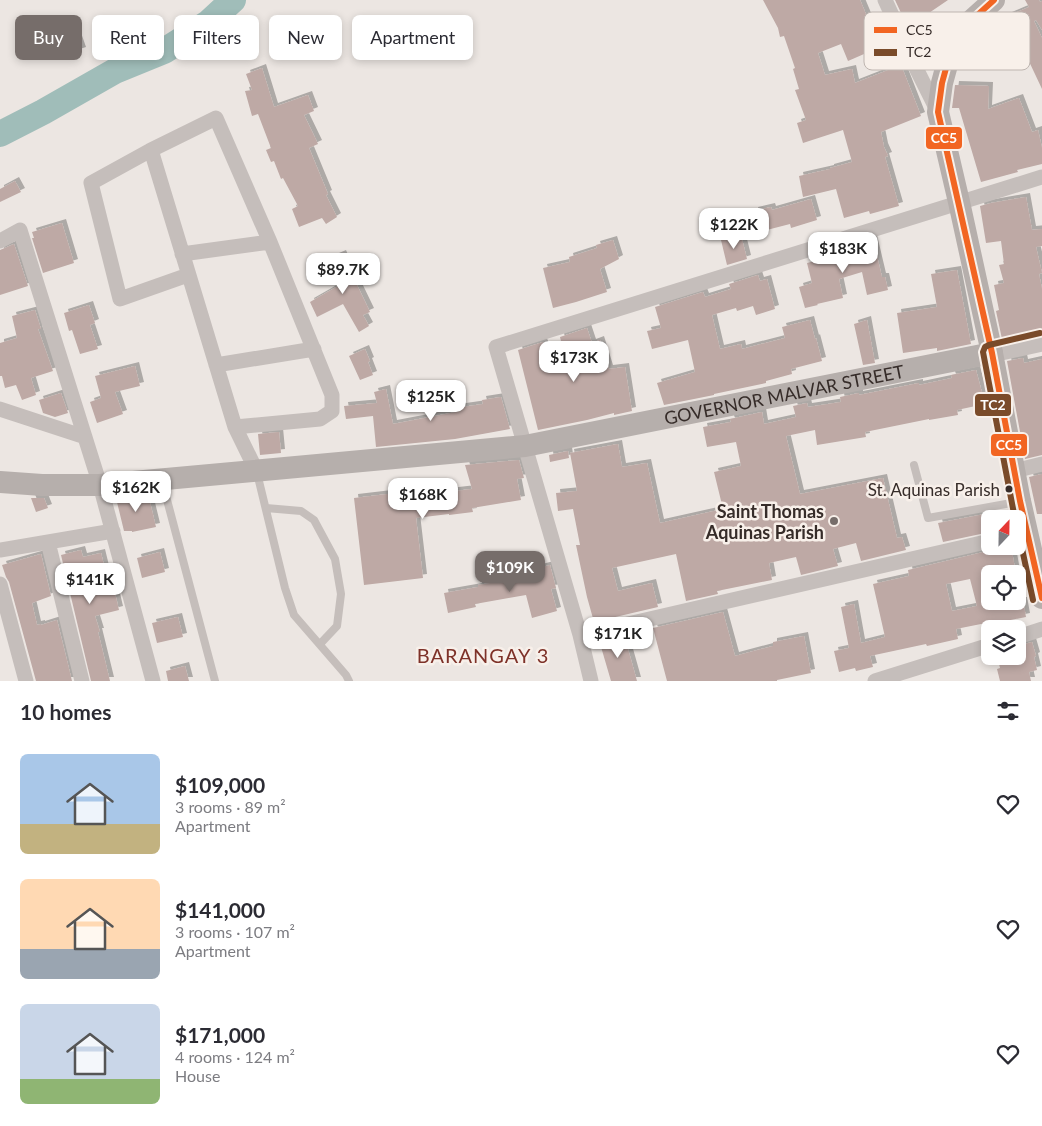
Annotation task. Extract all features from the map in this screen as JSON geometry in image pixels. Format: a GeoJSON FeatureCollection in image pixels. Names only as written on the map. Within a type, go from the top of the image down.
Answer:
{"type":"FeatureCollection","features":[{"type":"Feature","properties":{"kind":"main road"},"geometry":{"type":"LineString","coordinates":[[981,12],[994,0]]}},
{"type":"Feature","properties":{"kind":"main road"},"geometry":{"type":"LineString","coordinates":[[945,70],[938,112],[992,353],[1021,510]]}},
{"type":"Feature","properties":{"kind":"main road","name":"GOVERNOR MALVAR STREET"},"geometry":{"type":"LineString","coordinates":[[0,482],[42,485],[100,485],[525,446],[992,353]]}},
{"type":"Feature","properties":{"kind":"main road"},"geometry":{"type":"LineString","coordinates":[[1026,546],[1042,598]]}},
{"type":"Feature","properties":{"kind":"street"},"geometry":{"type":"LineString","coordinates":[[885,0],[890,12]]}},
{"type":"Feature","properties":{"kind":"street"},"geometry":{"type":"LineString","coordinates":[[917,70],[938,112]]}},
{"type":"Feature","properties":{"kind":"street"},"geometry":{"type":"LineString","coordinates":[[188,275],[120,299],[91,183],[151,150],[216,118],[270,242],[332,395],[332,411],[320,419],[235,427]]}},
{"type":"Feature","properties":{"kind":"street"},"geometry":{"type":"LineString","coordinates":[[151,150],[235,427],[256,470]]}},
{"type":"Feature","properties":{"kind":"street"},"geometry":{"type":"LineString","coordinates":[[591,681],[580,635],[496,347],[1042,176]]}},
{"type":"Feature","properties":{"kind":"street"},"geometry":{"type":"LineString","coordinates":[[0,242],[20,230],[100,485],[153,681]]}},
{"type":"Feature","properties":{"kind":"street"},"geometry":{"type":"LineString","coordinates":[[182,254],[270,242]]}},
{"type":"Feature","properties":{"kind":"street","name":"GOVERNOR MALVAR STREET"},"geometry":{"type":"LineString","coordinates":[[992,353],[1042,342]]}},
{"type":"Feature","properties":{"kind":"street"},"geometry":{"type":"LineString","coordinates":[[216,365],[314,349]]}},
{"type":"Feature","properties":{"kind":"street"},"geometry":{"type":"LineString","coordinates":[[0,408],[85,437]]}},
{"type":"Feature","properties":{"kind":"street"},"geometry":{"type":"LineString","coordinates":[[1014,471],[1042,464]]}},
{"type":"Feature","properties":{"kind":"street"},"geometry":{"type":"LineString","coordinates":[[0,550],[113,531]]}},
{"type":"Feature","properties":{"kind":"street"},"geometry":{"type":"LineString","coordinates":[[48,542],[82,681]]}},
{"type":"Feature","properties":{"kind":"street"},"geometry":{"type":"LineString","coordinates":[[580,635],[981,543]]}},
{"type":"Feature","properties":{"kind":"street"},"geometry":{"type":"LineString","coordinates":[[0,584],[26,681]]}},
{"type":"Feature","properties":{"kind":"street"},"geometry":{"type":"LineString","coordinates":[[1026,634],[1042,629]]}},
{"type":"Feature","properties":{"kind":"street"},"geometry":{"type":"LineString","coordinates":[[876,681],[981,648]]}},
{"type":"Feature","properties":{"kind":"lane"},"geometry":{"type":"LineString","coordinates":[[914,466],[928,518],[1020,501]]}},
{"type":"Feature","properties":{"kind":"lane"},"geometry":{"type":"LineString","coordinates":[[256,470],[285,588],[294,615],[346,675],[349,681]]}},
{"type":"Feature","properties":{"kind":"lane"},"geometry":{"type":"LineString","coordinates":[[161,479],[216,681]]}},
{"type":"Feature","properties":{"kind":"lane"},"geometry":{"type":"LineString","coordinates":[[266,508],[301,511],[314,520],[336,559],[341,594],[337,626],[320,644]]}},
{"type":"Feature","properties":{"kind":"building"},"geometry":{"type":"Polygon","coordinates":[[[763,0],[860,0],[865,12],[864,54],[848,61],[841,44],[818,53],[825,75],[852,69],[855,83],[888,70],[903,70],[921,116],[881,132],[888,156],[885,157],[899,206],[870,214],[869,211],[844,218],[836,189],[803,197],[799,176],[852,162],[843,130],[803,143],[797,123],[806,120],[795,90],[799,89],[793,69],[795,68],[784,36],[780,37],[778,28],[763,0]]]}},
{"type":"Feature","properties":{"kind":"building"},"geometry":{"type":"Polygon","coordinates":[[[895,0],[948,0],[930,12],[901,12],[895,0]]]}},
{"type":"Feature","properties":{"kind":"building"},"geometry":{"type":"Polygon","coordinates":[[[1025,0],[1042,1],[1042,30],[1036,20],[1034,21],[1042,38],[1042,89],[1030,64],[1030,12],[1017,12],[1029,7],[1025,0]]]}},
{"type":"Feature","properties":{"kind":"building"},"geometry":{"type":"Polygon","coordinates":[[[262,68],[274,107],[308,95],[314,111],[304,115],[318,144],[309,148],[328,194],[326,195],[337,217],[326,224],[322,218],[299,227],[292,209],[298,206],[283,178],[281,179],[274,161],[271,162],[266,150],[271,148],[258,114],[252,116],[245,91],[252,90],[246,74],[262,68]]]}},
{"type":"Feature","properties":{"kind":"building"},"geometry":{"type":"Polygon","coordinates":[[[955,85],[989,86],[988,109],[1019,98],[1032,132],[1038,130],[1042,148],[1042,164],[981,182],[959,108],[952,108],[955,85]]]}},
{"type":"Feature","properties":{"kind":"building"},"geometry":{"type":"Polygon","coordinates":[[[15,181],[21,192],[0,202],[0,189],[15,181]]]}},
{"type":"Feature","properties":{"kind":"building"},"geometry":{"type":"Polygon","coordinates":[[[1026,197],[1032,230],[1042,229],[1042,246],[1036,247],[1042,273],[1039,274],[1042,289],[1042,331],[1002,339],[996,311],[999,310],[994,285],[1004,283],[999,265],[1004,264],[1001,241],[986,243],[980,206],[1026,197]]]}},
{"type":"Feature","properties":{"kind":"building"},"geometry":{"type":"Polygon","coordinates":[[[811,199],[817,220],[791,228],[790,224],[759,232],[754,211],[771,207],[772,210],[811,199]]]}},
{"type":"Feature","properties":{"kind":"building"},"geometry":{"type":"Polygon","coordinates":[[[62,223],[74,263],[43,273],[32,238],[34,238],[32,232],[62,223]]]}},
{"type":"Feature","properties":{"kind":"building"},"geometry":{"type":"Polygon","coordinates":[[[741,235],[747,259],[727,265],[721,240],[741,235]]]}},
{"type":"Feature","properties":{"kind":"building"},"geometry":{"type":"Polygon","coordinates":[[[873,239],[882,277],[885,277],[888,290],[867,295],[862,272],[839,279],[843,298],[805,308],[799,287],[812,283],[807,263],[835,256],[834,253],[873,239]]]}},
{"type":"Feature","properties":{"kind":"building"},"geometry":{"type":"Polygon","coordinates":[[[613,240],[619,259],[600,269],[607,292],[553,308],[543,268],[570,262],[569,257],[597,248],[596,245],[613,240]]]}},
{"type":"Feature","properties":{"kind":"building"},"geometry":{"type":"Polygon","coordinates":[[[14,244],[28,286],[0,295],[0,250],[14,244]]]}},
{"type":"Feature","properties":{"kind":"building"},"geometry":{"type":"Polygon","coordinates":[[[342,254],[370,312],[363,315],[369,326],[359,332],[343,304],[317,317],[310,302],[338,286],[328,260],[342,254]]]}},
{"type":"Feature","properties":{"kind":"building"},"geometry":{"type":"Polygon","coordinates":[[[957,270],[971,344],[937,351],[937,348],[903,353],[897,313],[937,307],[931,274],[957,270]]]}},
{"type":"Feature","properties":{"kind":"building"},"geometry":{"type":"Polygon","coordinates":[[[758,275],[760,281],[767,279],[775,309],[756,315],[753,306],[737,311],[736,308],[712,315],[720,349],[741,344],[742,349],[785,338],[782,327],[810,320],[822,361],[791,369],[792,374],[766,381],[766,383],[664,405],[657,383],[695,372],[688,340],[652,349],[647,331],[661,328],[655,307],[703,292],[705,297],[731,289],[729,284],[758,275]]]}},
{"type":"Feature","properties":{"kind":"building"},"geometry":{"type":"Polygon","coordinates":[[[89,305],[95,323],[90,325],[98,349],[80,354],[72,330],[69,331],[64,313],[89,305]]]}},
{"type":"Feature","properties":{"kind":"building"},"geometry":{"type":"Polygon","coordinates":[[[35,310],[41,329],[38,329],[53,371],[31,378],[36,395],[22,400],[16,385],[5,388],[2,376],[0,376],[0,343],[17,338],[12,316],[35,310]]]}},
{"type":"Feature","properties":{"kind":"building"},"geometry":{"type":"Polygon","coordinates":[[[867,320],[875,363],[863,365],[854,324],[867,320]]]}},
{"type":"Feature","properties":{"kind":"building"},"geometry":{"type":"Polygon","coordinates":[[[587,328],[592,343],[600,340],[609,369],[625,367],[632,411],[614,415],[614,413],[538,430],[518,350],[543,342],[550,362],[565,358],[560,337],[587,328]]]}},
{"type":"Feature","properties":{"kind":"building"},"geometry":{"type":"Polygon","coordinates":[[[365,349],[373,375],[360,380],[349,356],[365,349]]]}},
{"type":"Feature","properties":{"kind":"building"},"geometry":{"type":"Polygon","coordinates":[[[1023,358],[1024,363],[1042,359],[1042,455],[1025,459],[1007,361],[1023,358]]]}},
{"type":"Feature","properties":{"kind":"building"},"geometry":{"type":"Polygon","coordinates":[[[135,366],[140,386],[115,392],[123,414],[97,423],[90,402],[101,398],[95,376],[135,366]]]}},
{"type":"Feature","properties":{"kind":"building"},"geometry":{"type":"Polygon","coordinates":[[[976,370],[985,404],[957,410],[958,415],[865,432],[866,437],[817,445],[815,430],[786,436],[800,494],[883,478],[897,538],[902,537],[906,550],[861,561],[856,543],[833,549],[838,566],[801,575],[796,557],[769,563],[772,580],[717,591],[718,594],[686,601],[676,554],[612,568],[618,591],[652,583],[658,607],[594,622],[576,545],[580,545],[573,509],[558,511],[556,493],[577,491],[570,453],[618,444],[622,467],[647,463],[660,523],[723,509],[714,472],[741,466],[736,442],[707,447],[703,427],[731,422],[730,419],[762,412],[764,424],[796,417],[793,406],[807,403],[808,407],[841,402],[840,397],[919,383],[919,385],[952,378],[951,375],[976,370]]]}},
{"type":"Feature","properties":{"kind":"building"},"geometry":{"type":"Polygon","coordinates":[[[386,389],[393,424],[456,412],[455,408],[483,404],[482,400],[501,397],[510,429],[455,439],[376,447],[373,416],[346,419],[344,406],[377,403],[374,392],[386,389]]]}},
{"type":"Feature","properties":{"kind":"building"},"geometry":{"type":"Polygon","coordinates":[[[61,393],[68,413],[55,417],[43,413],[39,400],[61,393]]]}},
{"type":"Feature","properties":{"kind":"building"},"geometry":{"type":"Polygon","coordinates":[[[279,432],[281,453],[260,455],[258,434],[279,432]]]}},
{"type":"Feature","properties":{"kind":"building"},"geometry":{"type":"Polygon","coordinates":[[[568,451],[569,458],[550,462],[549,455],[568,451]]]}},
{"type":"Feature","properties":{"kind":"building"},"geometry":{"type":"Polygon","coordinates":[[[519,460],[524,478],[517,479],[521,500],[472,508],[473,512],[416,518],[423,578],[364,585],[354,498],[413,491],[413,499],[446,495],[446,492],[472,489],[465,465],[519,460]]]}},
{"type":"Feature","properties":{"kind":"building"},"geometry":{"type":"Polygon","coordinates":[[[1042,474],[1042,514],[1037,514],[1029,477],[1042,474]]]}},
{"type":"Feature","properties":{"kind":"building"},"geometry":{"type":"Polygon","coordinates":[[[148,494],[156,527],[132,532],[124,531],[116,498],[148,494]]]}},
{"type":"Feature","properties":{"kind":"building"},"geometry":{"type":"Polygon","coordinates":[[[31,498],[44,498],[48,508],[36,512],[31,498]]]}},
{"type":"Feature","properties":{"kind":"building"},"geometry":{"type":"Polygon","coordinates":[[[981,515],[981,534],[943,542],[938,523],[981,515]]]}},
{"type":"Feature","properties":{"kind":"building"},"geometry":{"type":"Polygon","coordinates":[[[81,550],[83,557],[101,553],[110,590],[114,589],[119,610],[95,616],[110,681],[91,681],[61,555],[81,550]]]}},
{"type":"Feature","properties":{"kind":"building"},"geometry":{"type":"Polygon","coordinates":[[[160,552],[165,572],[142,578],[137,558],[160,552]]]}},
{"type":"Feature","properties":{"kind":"building"},"geometry":{"type":"Polygon","coordinates":[[[981,553],[981,555],[1013,555],[1014,565],[981,565],[981,610],[1025,610],[1026,617],[1011,620],[981,620],[981,624],[956,629],[958,639],[870,656],[873,667],[856,671],[855,668],[839,672],[834,651],[849,648],[841,607],[854,604],[861,643],[885,637],[873,584],[909,576],[908,570],[981,553]],[[970,579],[946,584],[952,611],[977,606],[970,579]]]}},
{"type":"Feature","properties":{"kind":"building"},"geometry":{"type":"Polygon","coordinates":[[[41,554],[51,596],[32,603],[37,625],[57,620],[72,681],[36,681],[9,582],[2,565],[41,554]]]}},
{"type":"Feature","properties":{"kind":"building"},"geometry":{"type":"Polygon","coordinates":[[[550,565],[556,588],[551,589],[557,611],[532,618],[526,595],[475,604],[476,607],[448,613],[444,593],[520,578],[518,573],[550,565]]]}},
{"type":"Feature","properties":{"kind":"building"},"geometry":{"type":"Polygon","coordinates":[[[723,612],[735,656],[773,646],[773,642],[804,636],[811,673],[777,681],[667,681],[653,628],[723,612]]]}},
{"type":"Feature","properties":{"kind":"building"},"geometry":{"type":"Polygon","coordinates":[[[178,617],[183,637],[157,643],[152,623],[178,617]]]}},
{"type":"Feature","properties":{"kind":"building"},"geometry":{"type":"Polygon","coordinates":[[[624,635],[637,681],[611,681],[599,640],[624,635]]]}},
{"type":"Feature","properties":{"kind":"building"},"geometry":{"type":"Polygon","coordinates":[[[1032,642],[1036,656],[1034,657],[1037,670],[1029,672],[1031,681],[1000,681],[997,669],[1000,668],[999,665],[1026,665],[1026,644],[1032,642]]]}},
{"type":"Feature","properties":{"kind":"building"},"geometry":{"type":"Polygon","coordinates":[[[185,666],[189,681],[168,681],[166,671],[185,666]]]}},
{"type":"Feature","properties":{"kind":"waterway"},"geometry":{"type":"LineString","coordinates":[[0,134],[115,71],[164,51],[208,23],[233,0]]}},
{"type":"Feature","properties":{"kind":"transit line","name":"CC5"},"geometry":{"type":"LineString","coordinates":[[981,12],[994,0]]}},
{"type":"Feature","properties":{"kind":"transit line","name":"CC5"},"geometry":{"type":"LineString","coordinates":[[946,70],[938,112],[992,353],[1020,501],[1042,598]]}},
{"type":"Feature","properties":{"kind":"transit line","name":"TC2"},"geometry":{"type":"LineString","coordinates":[[1013,510],[983,352],[985,347],[989,345],[1040,333]]}},
{"type":"Feature","properties":{"kind":"transit line","name":"TC2"},"geometry":{"type":"LineString","coordinates":[[1023,555],[1033,600]]}},
{"type":"Feature","properties":{"kind":"place","name":"St. Aquinas Parish"},"geometry":{"type":"Point","coordinates":[1009,489]}},
{"type":"Feature","properties":{"kind":"place","name":"Saint Thomas Aquinas Parish"},"geometry":{"type":"Point","coordinates":[834,521]}},
{"type":"Feature","properties":{"kind":"district","name":"BARANGAY 3"},"geometry":{"type":"Point","coordinates":[483,655]}}]}
